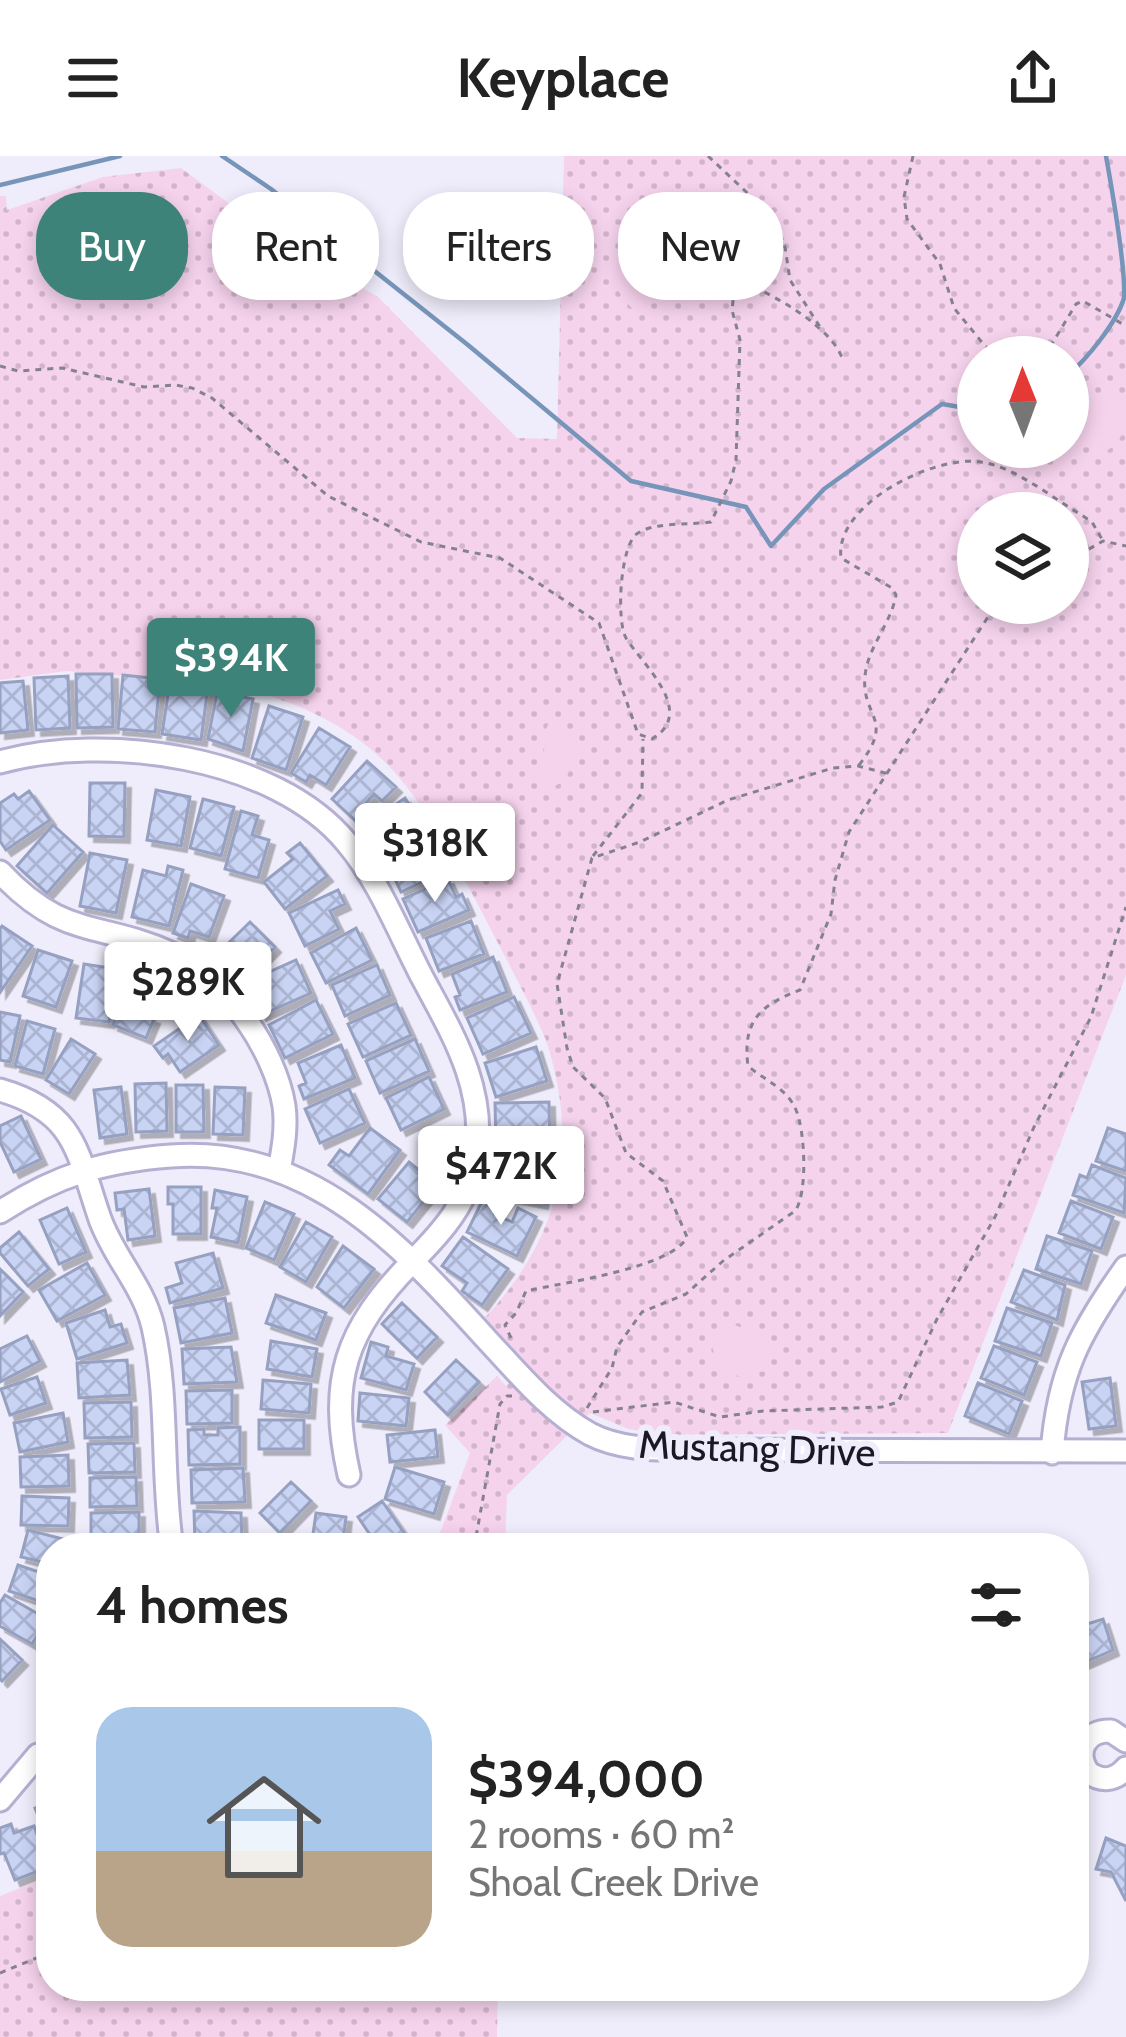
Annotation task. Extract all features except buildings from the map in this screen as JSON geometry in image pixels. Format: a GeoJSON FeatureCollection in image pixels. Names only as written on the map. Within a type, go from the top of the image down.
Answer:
{"type":"FeatureCollection","features":[{"type":"Feature","properties":{"kind":"street"},"geometry":{"type":"LineString","coordinates":[[0,762],[42,754],[110,752],[210,765],[269,783],[291,795],[348,843],[456,1040],[477,1104],[471,1179],[451,1220],[372,1305],[348,1354],[339,1414],[349,1475]]}},
{"type":"Feature","properties":{"kind":"street"},"geometry":{"type":"LineString","coordinates":[[0,872],[30,902],[64,922],[172,953],[222,989],[247,1023],[279,1087],[285,1121],[279,1171]]}},
{"type":"Feature","properties":{"kind":"street"},"geometry":{"type":"LineString","coordinates":[[0,1090],[39,1103],[76,1146],[107,1238],[153,1324],[171,1533]]}},
{"type":"Feature","properties":{"kind":"street","name":"Mustang Drive"},"geometry":{"type":"LineString","coordinates":[[0,1212],[107,1162],[184,1155],[251,1163],[279,1171],[364,1216],[415,1260],[546,1401],[589,1433],[627,1446],[1126,1451]]}},
{"type":"Feature","properties":{"kind":"street"},"geometry":{"type":"LineString","coordinates":[[1052,1453],[1056,1404],[1067,1366],[1090,1319],[1126,1267]]}},
{"type":"Feature","properties":{"kind":"street"},"geometry":{"type":"LineString","coordinates":[[1089,1738],[1095,1732],[1111,1731],[1126,1741]]}},
{"type":"Feature","properties":{"kind":"street"},"geometry":{"type":"LineString","coordinates":[[0,1800],[36,1757]]}},
{"type":"Feature","properties":{"kind":"street"},"geometry":{"type":"LineString","coordinates":[[1089,1773],[1101,1779],[1117,1776],[1126,1768]]}},
{"type":"Feature","properties":{"kind":"path"},"geometry":{"type":"LineString","coordinates":[[708,156],[774,218],[790,280],[821,329]]}},
{"type":"Feature","properties":{"kind":"path"},"geometry":{"type":"LineString","coordinates":[[913,156],[904,197],[908,220],[940,264],[954,308],[977,336]]}},
{"type":"Feature","properties":{"kind":"path"},"geometry":{"type":"LineString","coordinates":[[0,366],[18,371],[62,368],[144,387],[192,388],[212,398],[328,496],[421,542],[500,558],[599,622],[638,734],[652,739],[668,721],[667,704],[658,677],[624,636],[623,554],[632,535],[644,529],[711,522],[718,512],[736,460],[740,340],[732,310],[734,292],[748,285],[766,292],[821,329],[839,347],[843,361]]}},
{"type":"Feature","properties":{"kind":"path"},"geometry":{"type":"LineString","coordinates":[[1056,336],[1076,304],[1083,301],[1124,325]]}},
{"type":"Feature","properties":{"kind":"path"},"geometry":{"type":"LineString","coordinates":[[858,766],[875,744],[878,730],[865,684],[866,669],[896,595],[841,558],[845,530],[868,503],[940,464],[981,462],[1080,514],[1103,542]]}},
{"type":"Feature","properties":{"kind":"path"},"geometry":{"type":"LineString","coordinates":[[1089,550],[1103,542],[1126,546]]}},
{"type":"Feature","properties":{"kind":"path"},"geometry":{"type":"LineString","coordinates":[[985,624],[849,832],[831,914],[800,990],[765,1003],[756,1015],[746,1050],[748,1066],[781,1088],[797,1111],[803,1202],[686,1294],[642,1312],[616,1347],[612,1367],[584,1413],[674,1402],[720,1417],[898,1402],[937,1319],[995,1217],[1090,1016],[1126,907]]}},
{"type":"Feature","properties":{"kind":"path"},"geometry":{"type":"LineString","coordinates":[[513,1344],[505,1325],[526,1291],[666,1256],[682,1248],[686,1238],[663,1181],[626,1153],[605,1098],[573,1067],[557,984],[592,858],[642,793],[643,736]]}},
{"type":"Feature","properties":{"kind":"path"},"geometry":{"type":"LineString","coordinates":[[592,858],[640,842],[728,800],[832,768],[858,766],[889,774]]}},
{"type":"Feature","properties":{"kind":"path"},"geometry":{"type":"LineString","coordinates":[[477,1533],[505,1383],[517,1372]]}},
{"type":"Feature","properties":{"kind":"path"},"geometry":{"type":"LineString","coordinates":[[503,1399],[512,1395],[522,1400]]}},
{"type":"Feature","properties":{"kind":"path"},"geometry":{"type":"LineString","coordinates":[[0,1973],[36,1959]]}},
{"type":"Feature","properties":{"kind":"shaded area"},"geometry":{"type":"Polygon","coordinates":[[[564,156],[1126,156],[1126,975],[948,1433],[665,1435],[628,1429],[590,1413],[507,1495],[506,1533],[440,1533],[470,1453],[445,1425],[497,1376],[506,1386],[525,1367],[482,1321],[530,1257],[557,1190],[562,1119],[557,1080],[546,1040],[521,987],[426,814],[376,754],[347,732],[312,713],[218,680],[216,684],[66,671],[0,680],[0,196],[6,196],[7,210],[36,200],[36,300],[188,300],[188,192],[59,192],[103,177],[181,168],[213,192],[212,300],[379,298],[517,438],[557,439],[560,300],[594,300],[594,192],[563,192],[564,156]]]}},
{"type":"Feature","properties":{"kind":"shaded area"},"geometry":{"type":"Polygon","coordinates":[[[618,260],[618,289],[615,284],[611,272],[618,260]]]}},
{"type":"Feature","properties":{"kind":"shaded area"},"geometry":{"type":"Polygon","coordinates":[[[625,300],[654,300],[641,313],[625,300]]]}},
{"type":"Feature","properties":{"kind":"shaded area"},"geometry":{"type":"Polygon","coordinates":[[[1108,391],[1126,402],[1119,439],[1100,454],[1089,446],[1091,401],[1108,391]]]}},
{"type":"Feature","properties":{"kind":"shaded area"},"geometry":{"type":"Polygon","coordinates":[[[557,720],[572,734],[575,755],[565,781],[546,790],[541,784],[546,729],[550,721],[557,720]]]}},
{"type":"Feature","properties":{"kind":"shaded area"},"geometry":{"type":"Polygon","coordinates":[[[723,1323],[759,1339],[770,1361],[764,1371],[740,1377],[721,1369],[712,1338],[723,1323]]]}},
{"type":"Feature","properties":{"kind":"shaded area"},"geometry":{"type":"Polygon","coordinates":[[[36,1882],[36,2001],[498,2001],[497,2037],[0,2037],[0,1896],[36,1882]]]}},
{"type":"Feature","properties":{"kind":"waterway"},"geometry":{"type":"LineString","coordinates":[[0,185],[120,156]]}},
{"type":"Feature","properties":{"kind":"waterway"},"geometry":{"type":"LineString","coordinates":[[222,156],[271,189],[468,345],[631,481],[746,507],[771,546],[824,489],[942,404],[957,406]]}},
{"type":"Feature","properties":{"kind":"waterway"},"geometry":{"type":"LineString","coordinates":[[1089,354],[1124,298],[1106,156]]}}]}
